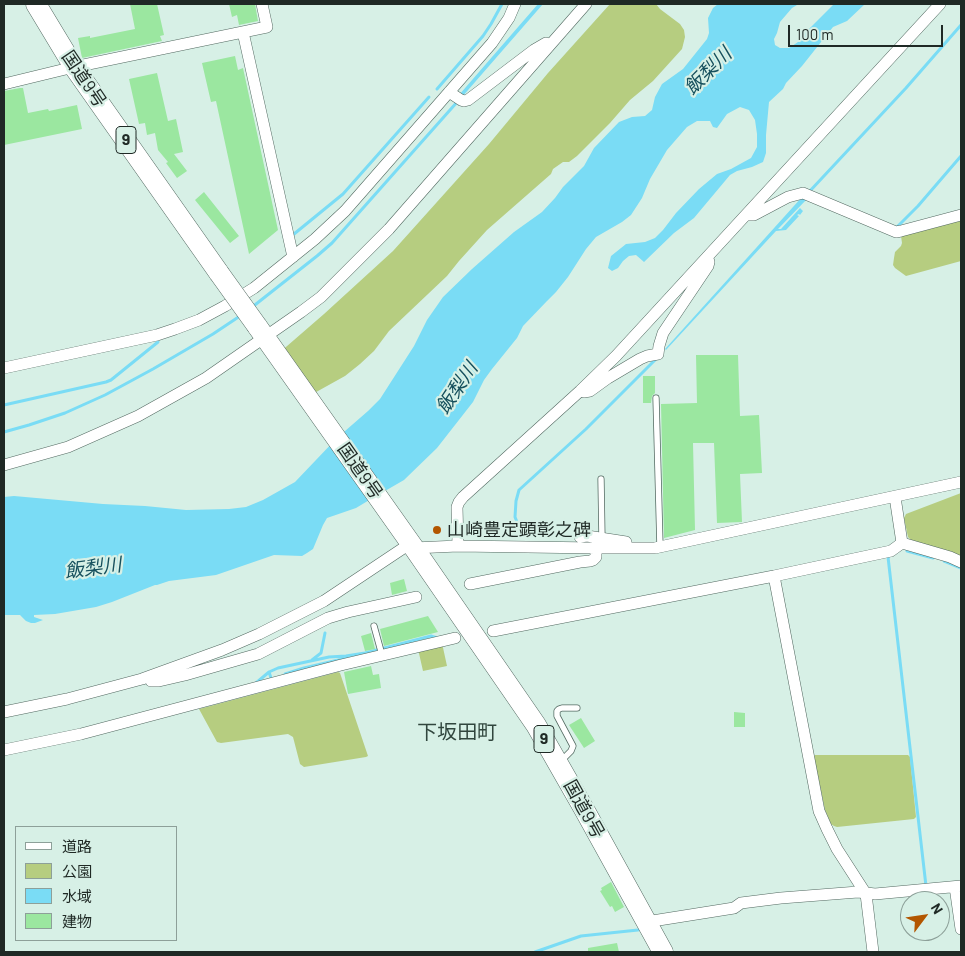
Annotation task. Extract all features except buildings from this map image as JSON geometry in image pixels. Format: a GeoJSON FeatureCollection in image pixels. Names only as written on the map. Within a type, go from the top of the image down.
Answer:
{"type":"FeatureCollection","features":[{"type":"Feature","properties":{"kind":"highway","name":"国道9号"},"geometry":{"type":"LineString","coordinates":[[36,4],[74,67],[411,543],[536,725],[663,952]]}},
{"type":"Feature","properties":{"kind":"street"},"geometry":{"type":"LineString","coordinates":[[4,84],[74,67],[267,27],[262,4]]}},
{"type":"Feature","properties":{"kind":"street"},"geometry":{"type":"LineString","coordinates":[[4,368],[157,335],[187,325],[225,306],[254,288],[332,224],[345,211],[492,43],[515,4]]}},
{"type":"Feature","properties":{"kind":"street"},"geometry":{"type":"LineString","coordinates":[[4,465],[68,447],[138,416],[206,378],[263,335],[321,296],[389,230],[586,4]]}},
{"type":"Feature","properties":{"kind":"street"},"geometry":{"type":"LineString","coordinates":[[458,546],[457,507],[462,497],[504,461],[616,356],[940,4]]}},
{"type":"Feature","properties":{"kind":"street"},"geometry":{"type":"LineString","coordinates":[[243,32],[293,257]]}},
{"type":"Feature","properties":{"kind":"street"},"geometry":{"type":"LineString","coordinates":[[449,92],[461,100],[468,100],[534,50],[546,43],[551,45]]}},
{"type":"Feature","properties":{"kind":"street"},"geometry":{"type":"LineString","coordinates":[[745,216],[754,215],[788,197],[802,192],[896,232],[961,215]]}},
{"type":"Feature","properties":{"kind":"street"},"geometry":{"type":"LineString","coordinates":[[580,391],[590,391],[640,359],[647,356],[661,356],[659,346],[663,333],[708,266],[707,258]]}},
{"type":"Feature","properties":{"kind":"street"},"geometry":{"type":"LineString","coordinates":[[4,712],[67,699],[142,679],[222,650],[284,622],[324,601],[411,543],[458,546],[599,543],[645,548],[660,547],[961,482]]}},
{"type":"Feature","properties":{"kind":"street"},"geometry":{"type":"LineString","coordinates":[[895,497],[902,543]]}},
{"type":"Feature","properties":{"kind":"street"},"geometry":{"type":"LineString","coordinates":[[580,537],[587,536],[599,543]]}},
{"type":"Feature","properties":{"kind":"street"},"geometry":{"type":"LineString","coordinates":[[470,584],[590,561],[596,557],[599,543]]}},
{"type":"Feature","properties":{"kind":"street"},"geometry":{"type":"LineString","coordinates":[[902,543],[961,562]]}},
{"type":"Feature","properties":{"kind":"street"},"geometry":{"type":"LineString","coordinates":[[492,631],[774,576],[891,551],[902,543]]}},
{"type":"Feature","properties":{"kind":"street"},"geometry":{"type":"LineString","coordinates":[[774,576],[819,811],[837,849],[866,894],[873,952]]}},
{"type":"Feature","properties":{"kind":"street"},"geometry":{"type":"LineString","coordinates":[[142,679],[146,681],[159,681],[245,658],[270,648],[328,618],[416,598]]}},
{"type":"Feature","properties":{"kind":"street"},"geometry":{"type":"LineString","coordinates":[[4,750],[81,734],[381,652],[454,638]]}},
{"type":"Feature","properties":{"kind":"street"},"geometry":{"type":"LineString","coordinates":[[646,922],[734,908],[741,903],[765,900],[858,892],[875,894],[958,886],[961,929]]}},
{"type":"Feature","properties":{"kind":"lane"},"geometry":{"type":"LineString","coordinates":[[656,398],[660,547]]}},
{"type":"Feature","properties":{"kind":"lane"},"geometry":{"type":"LineString","coordinates":[[599,543],[601,479]]}},
{"type":"Feature","properties":{"kind":"lane"},"geometry":{"type":"LineString","coordinates":[[374,626],[381,652]]}},
{"type":"Feature","properties":{"kind":"lane"},"geometry":{"type":"LineString","coordinates":[[558,763],[572,751],[573,746],[557,716],[557,711],[562,708],[577,708]]}},
{"type":"Feature","properties":{"kind":"green space"},"geometry":{"type":"Polygon","coordinates":[[[610,4],[656,4],[680,24],[684,30],[685,37],[682,49],[653,81],[630,100],[577,156],[553,169],[551,174],[487,230],[447,276],[389,331],[374,351],[345,376],[309,396],[279,353],[393,251],[610,4]]]}},
{"type":"Feature","properties":{"kind":"green space"},"geometry":{"type":"Polygon","coordinates":[[[961,220],[961,261],[906,276],[895,268],[893,265],[895,252],[901,246],[901,236],[961,220]]]}},
{"type":"Feature","properties":{"kind":"green space"},"geometry":{"type":"Polygon","coordinates":[[[961,493],[961,556],[911,540],[908,537],[904,518],[906,514],[961,493]]]}},
{"type":"Feature","properties":{"kind":"green space"},"geometry":{"type":"Polygon","coordinates":[[[442,643],[447,666],[423,671],[418,649],[442,643]]]}},
{"type":"Feature","properties":{"kind":"green space"},"geometry":{"type":"Polygon","coordinates":[[[340,673],[368,756],[366,757],[304,767],[300,764],[293,737],[288,734],[217,742],[199,709],[340,673]]]}},
{"type":"Feature","properties":{"kind":"green space"},"geometry":{"type":"Polygon","coordinates":[[[815,755],[908,755],[910,757],[916,817],[914,819],[834,826],[831,824],[825,810],[815,755]]]}},
{"type":"Feature","properties":{"kind":"water"},"geometry":{"type":"Polygon","coordinates":[[[538,4],[543,4],[462,97],[459,95],[538,4]]]}},
{"type":"Feature","properties":{"kind":"water","name":"飯梨川"},"geometry":{"type":"Polygon","coordinates":[[[718,4],[806,4],[797,5],[792,8],[780,22],[774,39],[775,45],[780,48],[789,48],[801,40],[806,32],[834,4],[865,4],[847,21],[833,27],[783,89],[769,102],[766,153],[763,162],[730,175],[694,218],[674,233],[644,262],[636,255],[629,256],[618,268],[612,271],[608,268],[611,256],[626,244],[645,242],[655,238],[699,189],[717,174],[751,158],[757,147],[755,120],[749,110],[740,107],[727,114],[717,128],[713,127],[710,121],[697,121],[687,127],[667,150],[631,215],[596,237],[586,249],[556,292],[523,326],[517,338],[484,380],[473,402],[437,448],[404,480],[378,495],[337,438],[380,399],[414,346],[427,320],[443,297],[514,232],[542,212],[584,166],[594,148],[619,122],[632,117],[645,116],[652,110],[655,97],[662,84],[683,69],[707,39],[709,33],[708,18],[713,8],[718,4]]]}},
{"type":"Feature","properties":{"kind":"water"},"geometry":{"type":"Polygon","coordinates":[[[802,197],[807,199],[778,229],[781,229],[800,208],[803,211],[800,215],[797,215],[799,216],[786,230],[776,231],[666,350],[665,349],[802,197]]]}},
{"type":"Feature","properties":{"kind":"water","name":"飯梨川"},"geometry":{"type":"Polygon","coordinates":[[[336,439],[376,496],[356,508],[327,518],[313,549],[302,556],[274,555],[216,575],[169,581],[96,607],[55,614],[34,615],[34,617],[43,620],[35,623],[26,621],[20,615],[4,615],[4,497],[14,496],[186,510],[246,507],[295,482],[336,439]]]}},
{"type":"Feature","properties":{"kind":"waterway"},"geometry":{"type":"LineString","coordinates":[[437,89],[483,36],[502,4]]}},
{"type":"Feature","properties":{"kind":"waterway"},"geometry":{"type":"LineString","coordinates":[[809,192],[906,88],[961,25]]}},
{"type":"Feature","properties":{"kind":"waterway"},"geometry":{"type":"LineString","coordinates":[[294,234],[343,194],[429,97]]}},
{"type":"Feature","properties":{"kind":"waterway"},"geometry":{"type":"LineString","coordinates":[[251,308],[332,243],[458,101]]}},
{"type":"Feature","properties":{"kind":"waterway"},"geometry":{"type":"LineString","coordinates":[[897,227],[918,206],[961,156]]}},
{"type":"Feature","properties":{"kind":"waterway"},"geometry":{"type":"LineString","coordinates":[[4,432],[65,413],[105,395],[213,334],[240,316]]}},
{"type":"Feature","properties":{"kind":"waterway"},"geometry":{"type":"LineString","coordinates":[[4,405],[111,380],[158,342]]}},
{"type":"Feature","properties":{"kind":"waterway"},"geometry":{"type":"LineString","coordinates":[[517,522],[515,517],[519,490],[586,429],[655,360]]}},
{"type":"Feature","properties":{"kind":"waterway"},"geometry":{"type":"LineString","coordinates":[[907,551],[933,558]]}},
{"type":"Feature","properties":{"kind":"waterway"},"geometry":{"type":"LineString","coordinates":[[888,557],[926,886]]}},
{"type":"Feature","properties":{"kind":"waterway"},"geometry":{"type":"LineString","coordinates":[[944,561],[961,568]]}},
{"type":"Feature","properties":{"kind":"waterway"},"geometry":{"type":"LineString","coordinates":[[312,660],[321,653],[325,633]]}},
{"type":"Feature","properties":{"kind":"waterway"},"geometry":{"type":"LineString","coordinates":[[256,683],[269,672],[278,668],[329,657],[365,653],[431,636],[437,638]]}},
{"type":"Feature","properties":{"kind":"waterway"},"geometry":{"type":"LineString","coordinates":[[285,674],[347,658]]}},
{"type":"Feature","properties":{"kind":"waterway"},"geometry":{"type":"LineString","coordinates":[[269,672],[273,679]]}},
{"type":"Feature","properties":{"kind":"waterway"},"geometry":{"type":"LineString","coordinates":[[535,952],[581,936],[638,930]]}},
{"type":"Feature","properties":{"kind":"place","name":"山崎豊定顕彰之碑"},"geometry":{"type":"Point","coordinates":[437,530]}},
{"type":"Feature","properties":{"kind":"district","name":"下坂田町"},"geometry":{"type":"Point","coordinates":[457,732]}}]}
